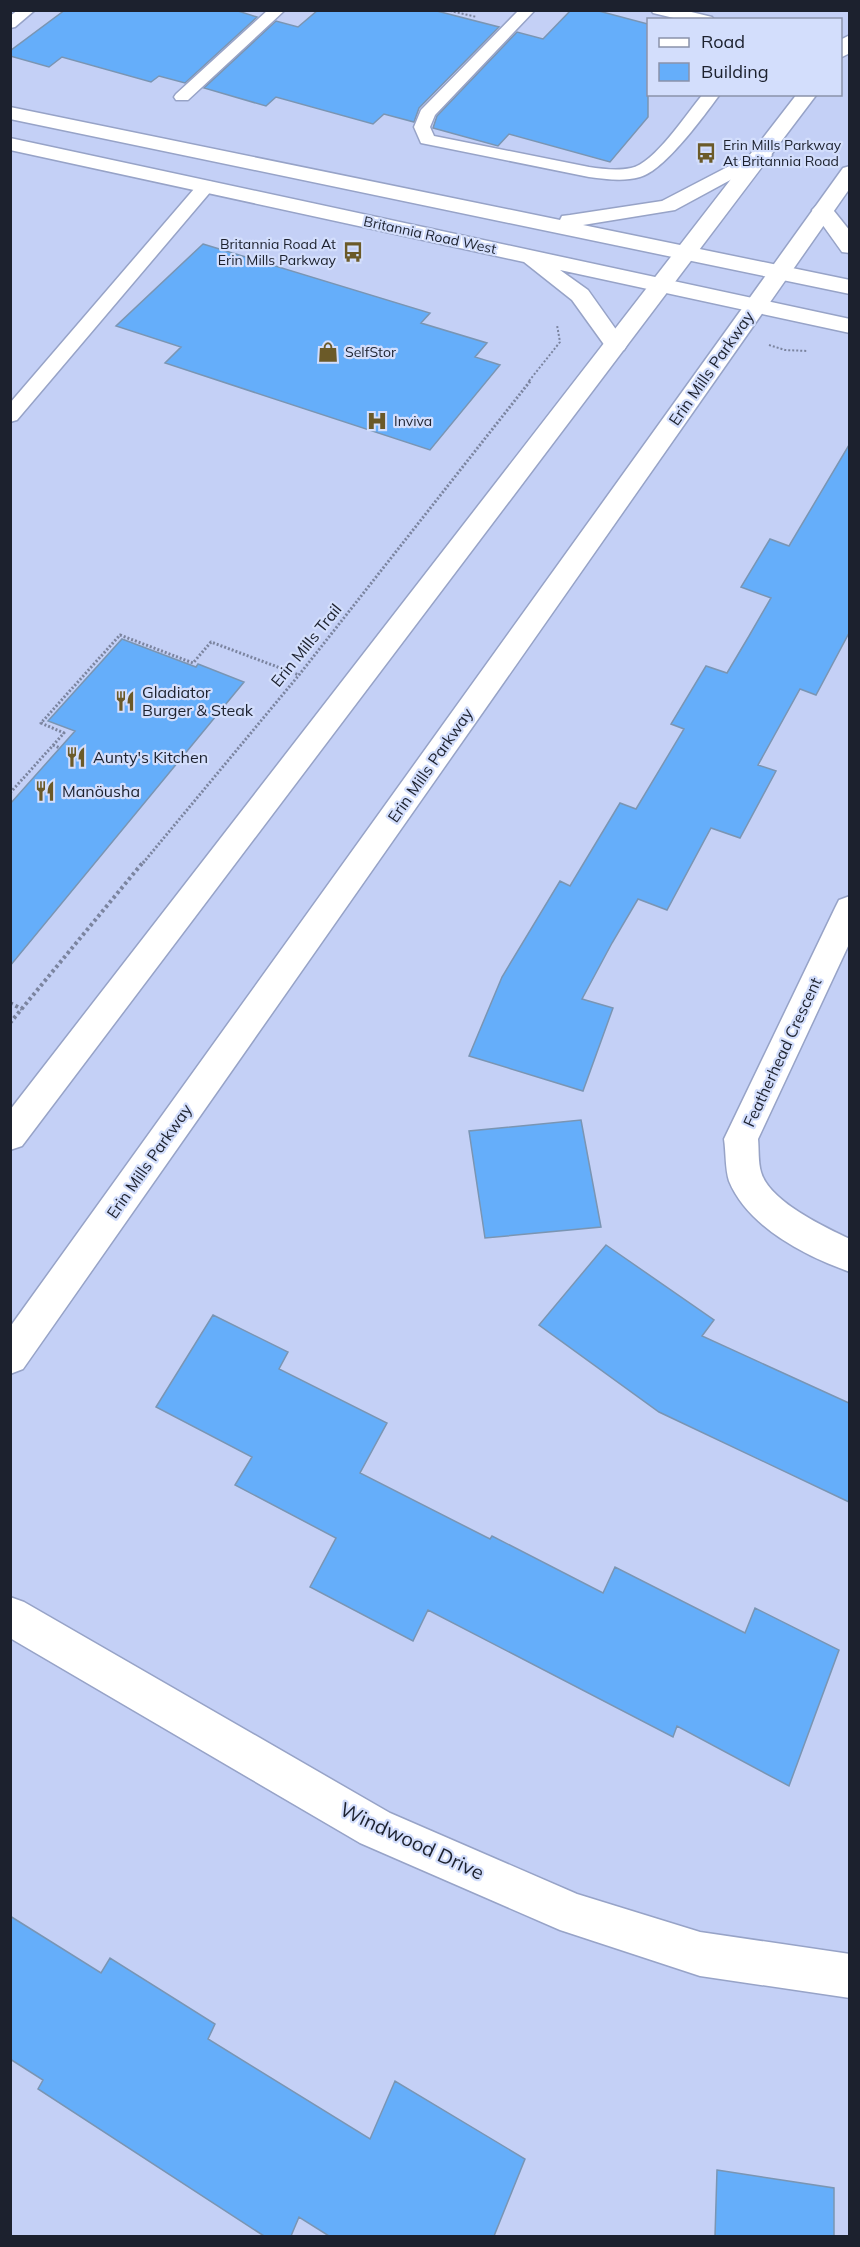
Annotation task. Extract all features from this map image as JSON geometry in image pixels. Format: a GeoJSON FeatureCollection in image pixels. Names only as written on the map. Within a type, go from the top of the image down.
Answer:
{"type":"FeatureCollection","features":[{"type":"Feature","properties":{"kind":"main road"},"geometry":{"type":"LineString","coordinates":[[10,1136],[806,96]]}},
{"type":"Feature","properties":{"kind":"main road"},"geometry":{"type":"LineString","coordinates":[[10,113],[849,287]]}},
{"type":"Feature","properties":{"kind":"main road","name":"Britannia Road West"},"geometry":{"type":"LineString","coordinates":[[10,144],[849,326]]}},
{"type":"Feature","properties":{"kind":"main road"},"geometry":{"type":"LineString","coordinates":[[545,224],[668,206],[762,155]]}},
{"type":"Feature","properties":{"kind":"main road","name":"Erin Mills Parkway"},"geometry":{"type":"LineString","coordinates":[[10,1357],[849,172]]}},
{"type":"Feature","properties":{"kind":"main road"},"geometry":{"type":"LineString","coordinates":[[823,210],[849,247]]}},
{"type":"Feature","properties":{"kind":"main road"},"geometry":{"type":"LineString","coordinates":[[529,256],[558,282],[579,296],[616,345]]}},
{"type":"Feature","properties":{"kind":"main road","name":"Featherhead Crescent"},"geometry":{"type":"LineString","coordinates":[[849,908],[741,1139],[745,1178],[766,1207],[801,1232],[849,1257]]}},
{"type":"Feature","properties":{"kind":"main road","name":"Windwood Drive"},"geometry":{"type":"LineString","coordinates":[[10,1617],[375,1828],[575,1915],[700,1954],[849,1976]]}},
{"type":"Feature","properties":{"kind":"lane"},"geometry":{"type":"LineString","coordinates":[[10,24],[28,10]]}},
{"type":"Feature","properties":{"kind":"lane"},"geometry":{"type":"LineString","coordinates":[[182,97],[278,10]]}},
{"type":"Feature","properties":{"kind":"lane"},"geometry":{"type":"LineString","coordinates":[[528,10],[427,113],[422,127],[427,139],[589,172],[614,175],[637,173],[654,165],[710,96]]}},
{"type":"Feature","properties":{"kind":"lane"},"geometry":{"type":"LineString","coordinates":[[658,10],[697,18]]}},
{"type":"Feature","properties":{"kind":"lane"},"geometry":{"type":"LineString","coordinates":[[10,416],[206,186]]}},
{"type":"Feature","properties":{"kind":"path"},"geometry":{"type":"LineString","coordinates":[[446,10],[479,18]]}},
{"type":"Feature","properties":{"kind":"path","name":"Erin Mills Trail"},"geometry":{"type":"LineString","coordinates":[[10,1023],[299,675],[560,342],[556,322]]}},
{"type":"Feature","properties":{"kind":"path"},"geometry":{"type":"LineString","coordinates":[[785,350],[803,352]]}},
{"type":"Feature","properties":{"kind":"path"},"geometry":{"type":"LineString","coordinates":[[10,793],[64,733],[40,723],[83,680],[120,635],[193,663],[211,642],[299,675]]}},
{"type":"Feature","properties":{"kind":"path"},"geometry":{"type":"LineString","coordinates":[[53,746],[60,748]]}},
{"type":"Feature","properties":{"kind":"path"},"geometry":{"type":"LineString","coordinates":[[10,1003],[22,1009]]}},
{"type":"Feature","properties":{"kind":"building"},"geometry":{"type":"Polygon","coordinates":[[[65,10],[235,10],[257,17],[185,83],[159,76],[151,82],[62,57],[49,67],[10,56],[10,51],[65,10]]]}},
{"type":"Feature","properties":{"kind":"building"},"geometry":{"type":"Polygon","coordinates":[[[318,10],[433,10],[499,27],[419,108],[414,122],[384,114],[373,124],[276,97],[266,106],[204,88],[276,21],[298,27],[318,10]]]}},
{"type":"Feature","properties":{"kind":"building"},"geometry":{"type":"Polygon","coordinates":[[[571,10],[595,10],[647,24],[648,117],[610,162],[509,134],[498,146],[433,128],[437,116],[517,32],[543,39],[571,10]]]}},
{"type":"Feature","properties":{"kind":"building","name":"SelfStor"},"geometry":{"type":"Polygon","coordinates":[[[203,244],[430,313],[421,323],[487,343],[475,357],[500,365],[430,450],[165,363],[181,347],[116,326],[203,244]]]}},
{"type":"Feature","properties":{"kind":"building"},"geometry":{"type":"Polygon","coordinates":[[[849,445],[849,633],[816,695],[800,689],[758,765],[776,771],[740,838],[711,828],[667,910],[638,899],[612,943],[582,999],[613,1008],[583,1091],[469,1056],[502,977],[560,881],[570,886],[620,803],[636,809],[684,729],[671,724],[706,666],[727,673],[749,636],[771,598],[741,587],[770,539],[789,546],[849,445]]]}},
{"type":"Feature","properties":{"kind":"building"},"geometry":{"type":"Polygon","coordinates":[[[122,639],[196,667],[198,664],[244,682],[10,966],[10,804],[75,731],[48,721],[122,639]]]}},
{"type":"Feature","properties":{"kind":"building"},"geometry":{"type":"Polygon","coordinates":[[[581,1120],[601,1227],[485,1238],[469,1131],[581,1120]]]}},
{"type":"Feature","properties":{"kind":"building"},"geometry":{"type":"Polygon","coordinates":[[[606,1245],[714,1320],[702,1336],[849,1403],[849,1502],[659,1412],[539,1325],[606,1245]]]}},
{"type":"Feature","properties":{"kind":"building"},"geometry":{"type":"Polygon","coordinates":[[[213,1315],[288,1352],[279,1369],[387,1423],[360,1473],[490,1539],[492,1536],[603,1593],[615,1567],[745,1633],[755,1608],[839,1650],[789,1786],[677,1726],[673,1737],[428,1610],[413,1641],[310,1587],[336,1538],[235,1485],[252,1457],[156,1407],[213,1315]]]}},
{"type":"Feature","properties":{"kind":"building"},"geometry":{"type":"Polygon","coordinates":[[[10,1916],[101,1973],[110,1958],[215,2024],[208,2039],[370,2139],[395,2081],[525,2159],[494,2236],[329,2236],[299,2217],[291,2236],[264,2236],[38,2089],[43,2080],[10,2059],[10,1916]]]}},
{"type":"Feature","properties":{"kind":"building"},"geometry":{"type":"Polygon","coordinates":[[[717,2170],[834,2188],[834,2236],[715,2236],[717,2170]]]}},
{"type":"Feature","properties":{"kind":"place","name":"Erin Mills Parkway At Britannia Road"},"geometry":{"type":"Point","coordinates":[706,153]}},
{"type":"Feature","properties":{"kind":"place","name":"Britannia Road At Erin Mills Parkway"},"geometry":{"type":"Point","coordinates":[353,252]}},
{"type":"Feature","properties":{"kind":"place","name":"SelfStor"},"geometry":{"type":"Point","coordinates":[328,352]}},
{"type":"Feature","properties":{"kind":"place","name":"Inviva"},"geometry":{"type":"Point","coordinates":[377,421]}},
{"type":"Feature","properties":{"kind":"place","name":"Gladiator Burger & Steak"},"geometry":{"type":"Point","coordinates":[125,701]}},
{"type":"Feature","properties":{"kind":"place","name":"Aunty's Kitchen"},"geometry":{"type":"Point","coordinates":[76,757]}},
{"type":"Feature","properties":{"kind":"place","name":"Manöusha"},"geometry":{"type":"Point","coordinates":[45,791]}}]}
